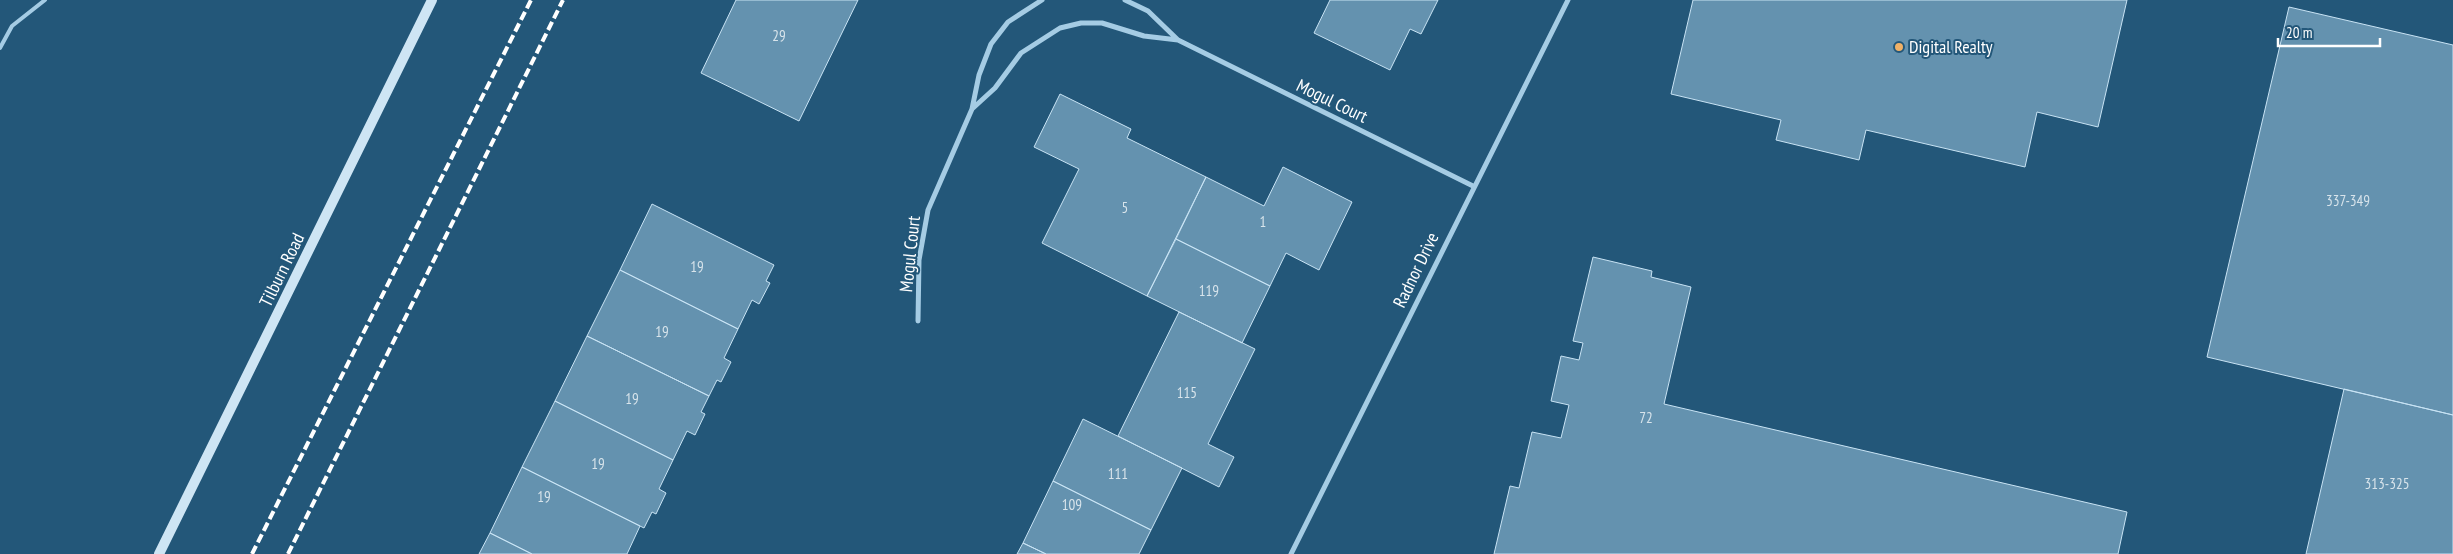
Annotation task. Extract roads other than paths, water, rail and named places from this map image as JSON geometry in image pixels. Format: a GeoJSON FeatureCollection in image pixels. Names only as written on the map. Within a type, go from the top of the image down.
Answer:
{"type":"FeatureCollection","features":[{"type":"Feature","properties":{"kind":"street","name":"Tilburn Road"},"geometry":{"type":"LineString","coordinates":[[159,554],[432,0]]}},
{"type":"Feature","properties":{"kind":"street","name":"Mogul Court"},"geometry":{"type":"LineString","coordinates":[[918,321],[919,260],[928,210],[972,109],[979,75],[991,44],[1008,22],[1042,0]]}},
{"type":"Feature","properties":{"kind":"street","name":"Mogul Court"},"geometry":{"type":"LineString","coordinates":[[1125,0],[1148,11],[1178,40],[1473,186]]}},
{"type":"Feature","properties":{"kind":"street","name":"Radnor Drive"},"geometry":{"type":"LineString","coordinates":[[1291,554],[1473,186],[1568,0]]}},
{"type":"Feature","properties":{"kind":"street","name":"Mogul Court"},"geometry":{"type":"LineString","coordinates":[[972,109],[995,88],[1021,53],[1060,28],[1080,23],[1102,22],[1144,36],[1178,40]]}},
{"type":"Feature","properties":{"kind":"lane"},"geometry":{"type":"LineString","coordinates":[[0,48],[12,26],[45,0]]}},
{"type":"Feature","properties":{"kind":"railway"},"geometry":{"type":"LineString","coordinates":[[252,554],[531,0]]}},
{"type":"Feature","properties":{"kind":"railway"},"geometry":{"type":"LineString","coordinates":[[288,554],[563,0]]}},
{"type":"Feature","properties":{"kind":"place","name":"Digital Realty"},"geometry":{"type":"Point","coordinates":[1899,47]}}]}
